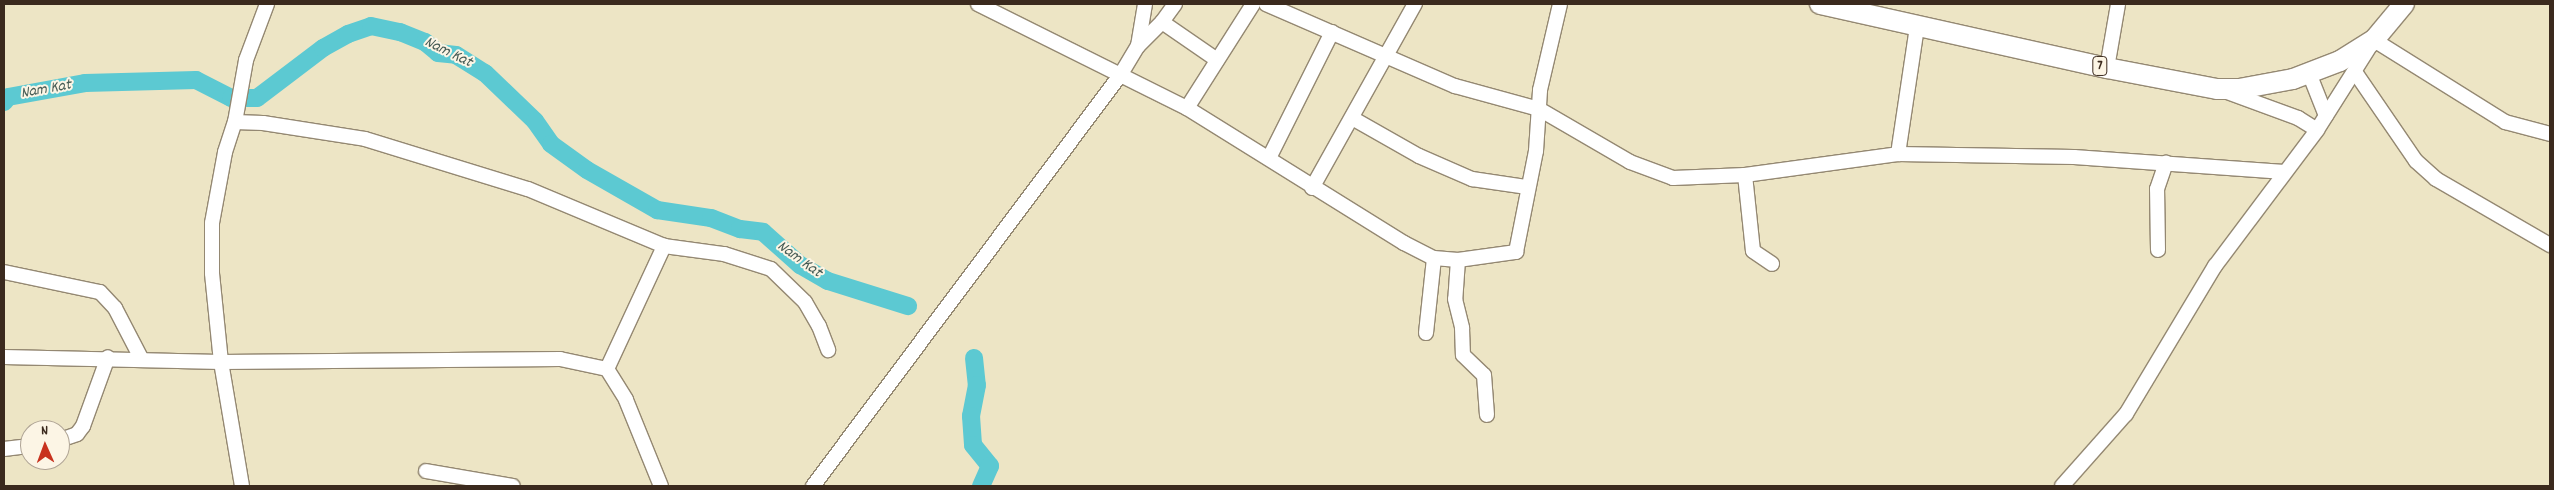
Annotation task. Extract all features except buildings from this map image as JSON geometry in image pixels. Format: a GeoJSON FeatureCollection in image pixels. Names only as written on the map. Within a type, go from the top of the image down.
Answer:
{"type":"FeatureCollection","features":[{"type":"Feature","properties":{"kind":"highway","name":"7"},"geometry":{"type":"LineString","coordinates":[[1820,4],[2108,68],[2217,89],[2265,86],[2309,73],[2340,61],[2374,40],[2404,4]]}},
{"type":"Feature","properties":{"kind":"street"},"geometry":{"type":"LineString","coordinates":[[242,486],[221,362],[212,274],[212,223],[225,152],[234,122],[246,60],[267,4]]}},
{"type":"Feature","properties":{"kind":"street"},"geometry":{"type":"LineString","coordinates":[[978,4],[1187,108],[1269,158],[1312,188],[1434,258],[1458,260],[1516,252],[1527,187],[1536,151],[1539,109],[1560,4]]}},
{"type":"Feature","properties":{"kind":"street"},"geometry":{"type":"LineString","coordinates":[[1138,46],[1145,4]]}},
{"type":"Feature","properties":{"kind":"street"},"geometry":{"type":"LineString","coordinates":[[814,486],[1121,74],[1138,46],[1162,22],[1175,4]]}},
{"type":"Feature","properties":{"kind":"street"},"geometry":{"type":"LineString","coordinates":[[1187,108],[1253,4]]}},
{"type":"Feature","properties":{"kind":"street"},"geometry":{"type":"LineString","coordinates":[[1266,4],[1455,86],[1539,109],[1645,170],[1673,178],[1745,175],[1898,154],[2074,157],[2284,172]]}},
{"type":"Feature","properties":{"kind":"street"},"geometry":{"type":"LineString","coordinates":[[1312,188],[1385,55],[1416,4]]}},
{"type":"Feature","properties":{"kind":"street"},"geometry":{"type":"LineString","coordinates":[[2108,68],[2118,4]]}},
{"type":"Feature","properties":{"kind":"street"},"geometry":{"type":"LineString","coordinates":[[1162,22],[1217,60]]}},
{"type":"Feature","properties":{"kind":"street"},"geometry":{"type":"LineString","coordinates":[[1898,154],[1917,27]]}},
{"type":"Feature","properties":{"kind":"street"},"geometry":{"type":"LineString","coordinates":[[1269,158],[1332,32]]}},
{"type":"Feature","properties":{"kind":"street"},"geometry":{"type":"LineString","coordinates":[[2062,486],[2126,414],[2214,266],[2326,116],[2374,40],[2505,122],[2550,134]]}},
{"type":"Feature","properties":{"kind":"street"},"geometry":{"type":"LineString","coordinates":[[2355,72],[2416,161],[2436,179],[2550,244]]}},
{"type":"Feature","properties":{"kind":"street"},"geometry":{"type":"LineString","coordinates":[[2309,73],[2326,116]]}},
{"type":"Feature","properties":{"kind":"street"},"geometry":{"type":"LineString","coordinates":[[2217,89],[2298,118],[2316,130]]}},
{"type":"Feature","properties":{"kind":"street"},"geometry":{"type":"LineString","coordinates":[[1352,118],[1418,156],[1472,179],[1527,187]]}},
{"type":"Feature","properties":{"kind":"street"},"geometry":{"type":"LineString","coordinates":[[234,122],[263,123],[365,139],[528,190],[664,246],[724,254],[771,269],[805,302],[819,326],[828,350]]}},
{"type":"Feature","properties":{"kind":"street"},"geometry":{"type":"LineString","coordinates":[[2158,250],[2157,189],[2166,163]]}},
{"type":"Feature","properties":{"kind":"street"},"geometry":{"type":"LineString","coordinates":[[1745,175],[1753,252],[1772,264]]}},
{"type":"Feature","properties":{"kind":"street"},"geometry":{"type":"LineString","coordinates":[[607,369],[664,246]]}},
{"type":"Feature","properties":{"kind":"street"},"geometry":{"type":"LineString","coordinates":[[1426,333],[1434,258]]}},
{"type":"Feature","properties":{"kind":"street"},"geometry":{"type":"LineString","coordinates":[[1458,260],[1455,299],[1462,328],[1463,355],[1484,375],[1487,415]]}},
{"type":"Feature","properties":{"kind":"street"},"geometry":{"type":"LineString","coordinates":[[4,272],[100,292],[116,308],[141,358]]}},
{"type":"Feature","properties":{"kind":"street"},"geometry":{"type":"LineString","coordinates":[[4,357],[108,357],[221,362],[560,359],[607,369],[626,400],[661,486]]}},
{"type":"Feature","properties":{"kind":"street"},"geometry":{"type":"LineString","coordinates":[[70,436],[77,434],[83,426],[108,357]]}},
{"type":"Feature","properties":{"kind":"street"},"geometry":{"type":"LineString","coordinates":[[4,449],[20,447]]}},
{"type":"Feature","properties":{"kind":"street"},"geometry":{"type":"LineString","coordinates":[[426,471],[513,486]]}},
{"type":"Feature","properties":{"kind":"waterway","name":"Nam Kat"},"geometry":{"type":"LineString","coordinates":[[4,102],[8,97],[85,83],[196,80],[231,98],[257,98],[323,48],[348,34],[371,26],[400,32],[425,42],[438,53],[456,55],[485,73],[535,121],[551,144],[587,170],[657,210],[711,218],[740,229],[763,232],[800,265],[828,281],[908,306]]}},
{"type":"Feature","properties":{"kind":"waterway","name":"Nam Kat"},"geometry":{"type":"LineString","coordinates":[[974,358],[977,385],[971,416],[973,445],[990,466],[981,486]]}}]}
